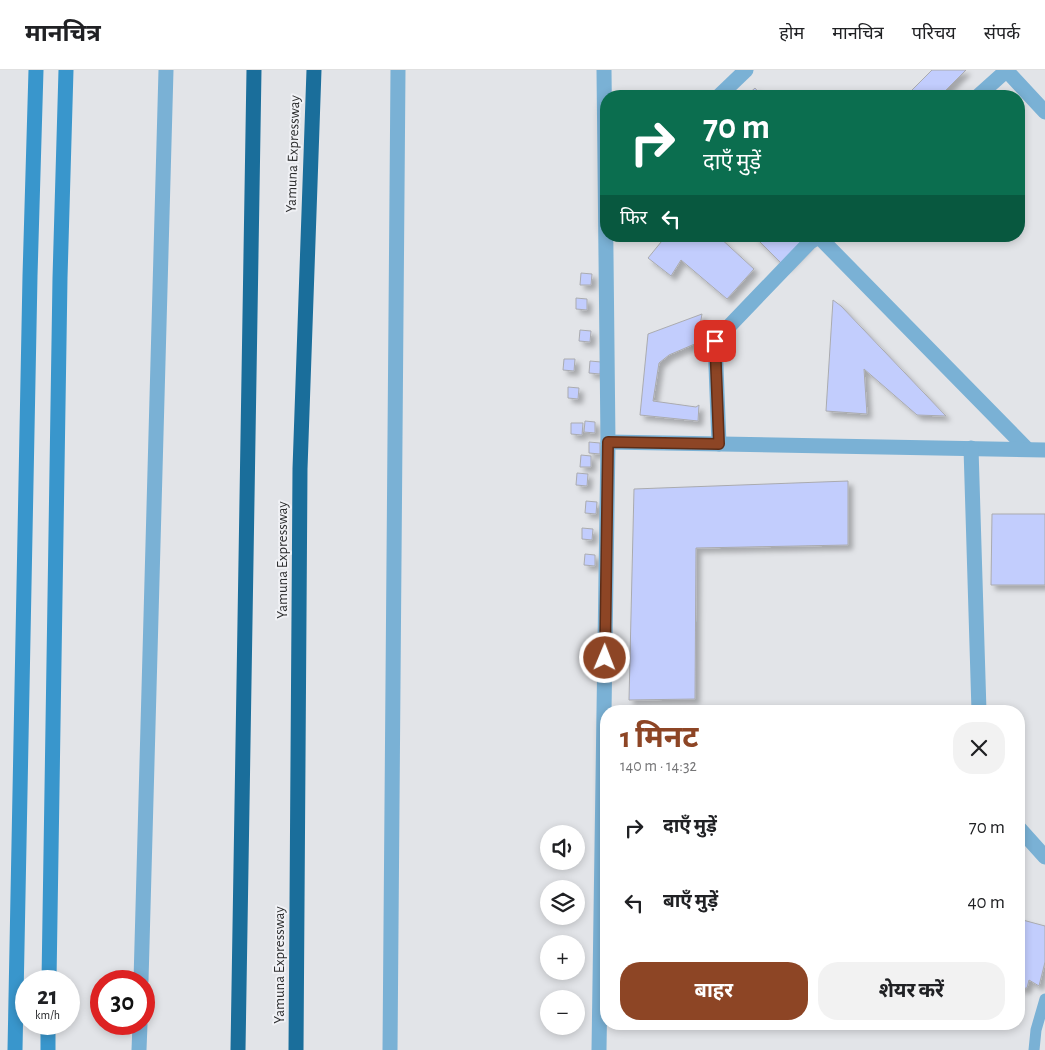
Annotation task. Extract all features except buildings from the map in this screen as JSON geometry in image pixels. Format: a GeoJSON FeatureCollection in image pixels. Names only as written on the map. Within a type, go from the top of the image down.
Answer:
{"type":"FeatureCollection","features":[{"type":"Feature","properties":{"kind":"highway"},"geometry":{"type":"LineString","coordinates":[[238,1050],[254,70]]}},
{"type":"Feature","properties":{"kind":"highway","name":"Yamuna Expressway"},"geometry":{"type":"LineString","coordinates":[[296,1050],[300,469],[314,70]]}},
{"type":"Feature","properties":{"kind":"main road"},"geometry":{"type":"LineString","coordinates":[[15,1050],[36,70]]}},
{"type":"Feature","properties":{"kind":"main road"},"geometry":{"type":"LineString","coordinates":[[49,970],[60,298],[66,70]]}},
{"type":"Feature","properties":{"kind":"main road"},"geometry":{"type":"LineString","coordinates":[[48,1035],[48,1050]]}},
{"type":"Feature","properties":{"kind":"street"},"geometry":{"type":"LineString","coordinates":[[141,970],[166,70]]}},
{"type":"Feature","properties":{"kind":"street"},"geometry":{"type":"LineString","coordinates":[[390,1050],[398,70]]}},
{"type":"Feature","properties":{"kind":"street"},"geometry":{"type":"LineString","coordinates":[[604,70],[604,90]]}},
{"type":"Feature","properties":{"kind":"street"},"geometry":{"type":"LineString","coordinates":[[725,90],[746,70]]}},
{"type":"Feature","properties":{"kind":"street"},"geometry":{"type":"LineString","coordinates":[[985,90],[1006,71],[1024,90]]}},
{"type":"Feature","properties":{"kind":"street"},"geometry":{"type":"LineString","coordinates":[[1025,91],[1045,112]]}},
{"type":"Feature","properties":{"kind":"street"},"geometry":{"type":"LineString","coordinates":[[604,705],[608,442],[607,242]]}},
{"type":"Feature","properties":{"kind":"street"},"geometry":{"type":"LineString","coordinates":[[719,444],[715,341],[810,242]]}},
{"type":"Feature","properties":{"kind":"street"},"geometry":{"type":"LineString","coordinates":[[825,242],[1028,449]]}},
{"type":"Feature","properties":{"kind":"street"},"geometry":{"type":"LineString","coordinates":[[608,442],[1045,450]]}},
{"type":"Feature","properties":{"kind":"street"},"geometry":{"type":"LineString","coordinates":[[971,448],[979,705]]}},
{"type":"Feature","properties":{"kind":"street"},"geometry":{"type":"LineString","coordinates":[[1025,835],[1045,857]]}},
{"type":"Feature","properties":{"kind":"street"},"geometry":{"type":"LineString","coordinates":[[599,1050],[600,982]]}},
{"type":"Feature","properties":{"kind":"street"},"geometry":{"type":"LineString","coordinates":[[139,1050],[140,1035]]}},
{"type":"Feature","properties":{"kind":"lane"},"geometry":{"type":"LineString","coordinates":[[1034,1050],[1036,1030],[1045,999]]}},
{"type":"Feature","properties":{"kind":"route"},"geometry":{"type":"LineString","coordinates":[[605,658],[608,442],[719,444],[715,341]]}}]}
